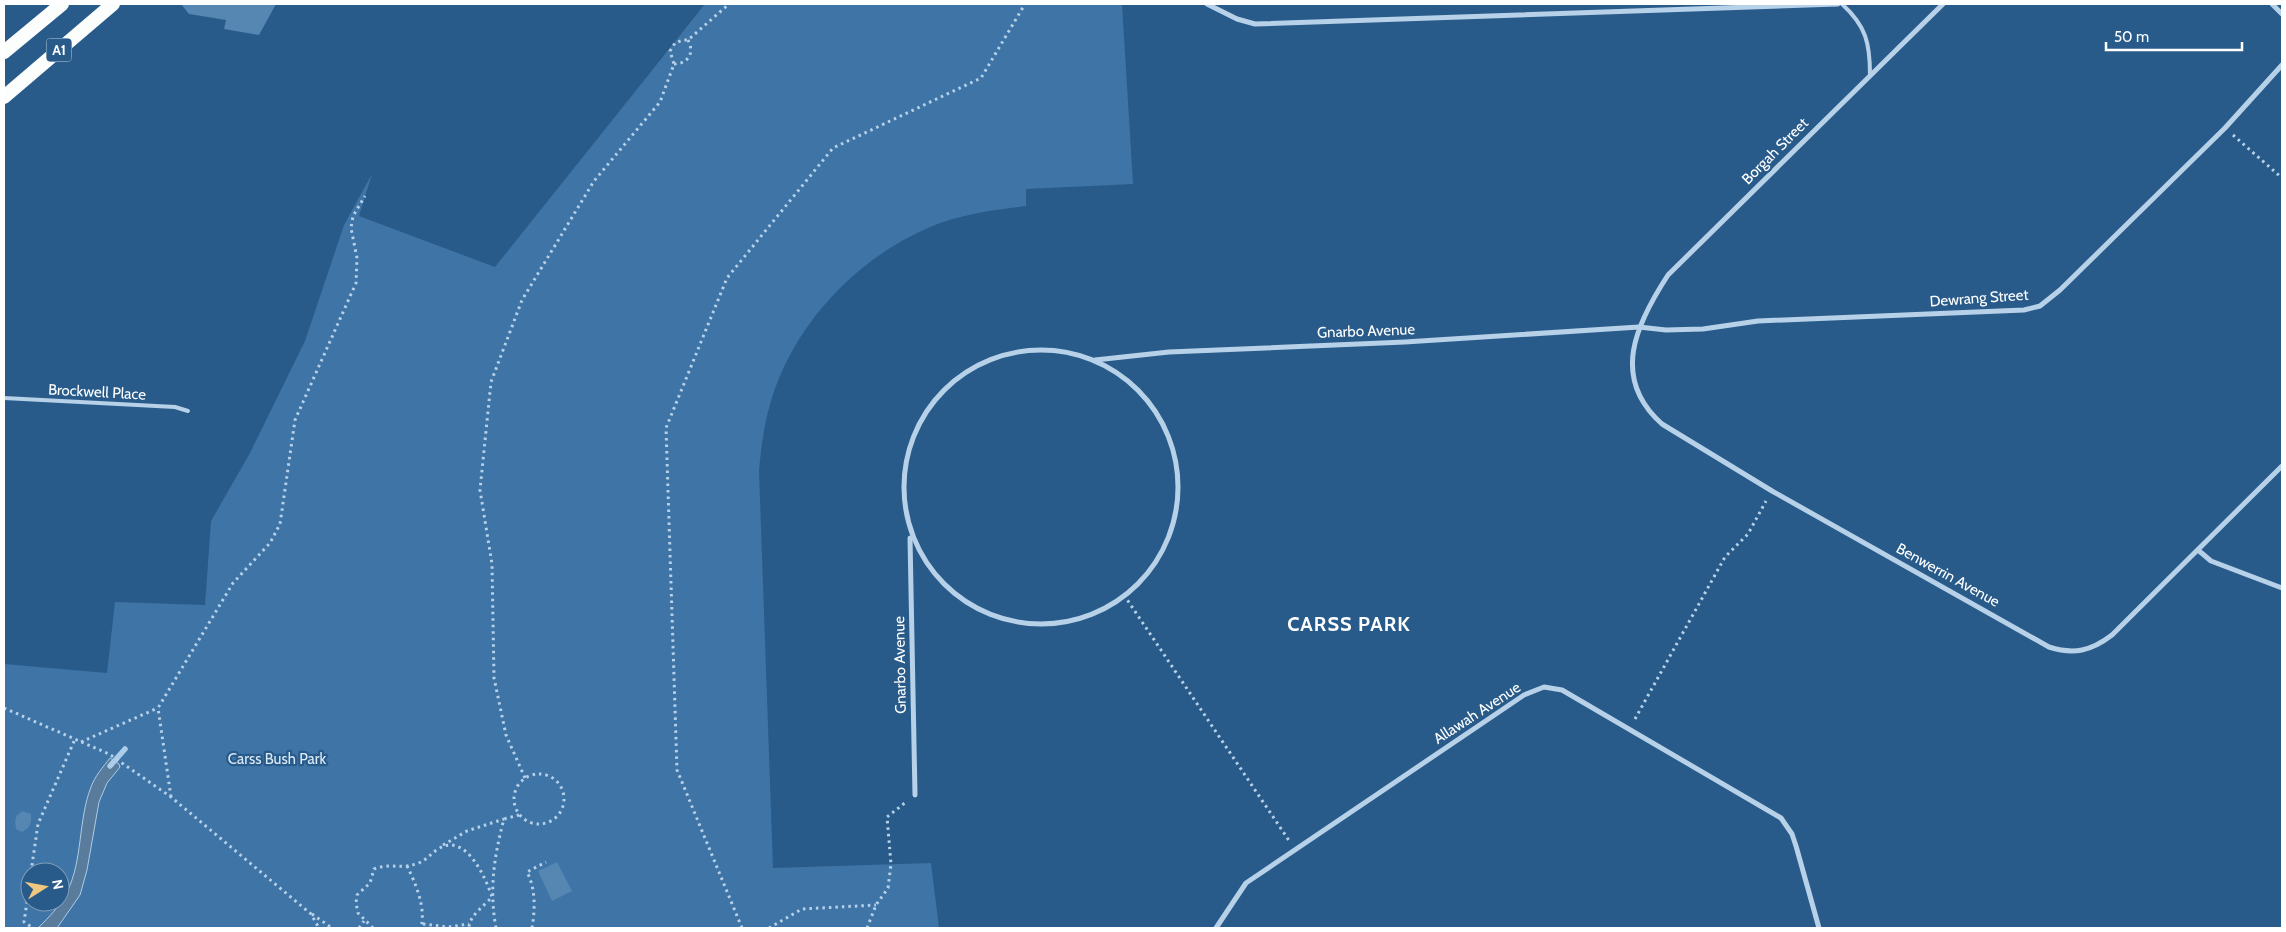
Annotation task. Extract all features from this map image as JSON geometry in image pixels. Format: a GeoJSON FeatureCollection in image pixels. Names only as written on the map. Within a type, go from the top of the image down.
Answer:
{"type":"FeatureCollection","features":[{"type":"Feature","properties":{"kind":"highway","name":"A1"},"geometry":{"type":"LineString","coordinates":[[4,52],[62,4]]}},
{"type":"Feature","properties":{"kind":"highway","name":"A1"},"geometry":{"type":"LineString","coordinates":[[4,97],[113,4]]}},
{"type":"Feature","properties":{"kind":"street"},"geometry":{"type":"LineString","coordinates":[[1207,4],[1237,20],[1256,24],[1838,4]]}},
{"type":"Feature","properties":{"kind":"street"},"geometry":{"type":"LineString","coordinates":[[1933,4],[1941,6]]}},
{"type":"Feature","properties":{"kind":"street"},"geometry":{"type":"LineString","coordinates":[[2272,4],[2282,14]]}},
{"type":"Feature","properties":{"kind":"street","name":"Borgah Street"},"geometry":{"type":"LineString","coordinates":[[1639,327],[1668,275],[1941,6]]}},
{"type":"Feature","properties":{"kind":"street","name":"Dewrang Street"},"geometry":{"type":"LineString","coordinates":[[1639,327],[1666,330],[1703,328],[1758,321],[2024,310],[2034,308],[2060,290],[2224,128],[2282,65]]}},
{"type":"Feature","properties":{"kind":"street","name":"Gnarbo Avenue"},"geometry":{"type":"LineString","coordinates":[[1095,360],[1169,352],[1405,342],[1639,327]]}},
{"type":"Feature","properties":{"kind":"street","name":"Benwerrin Avenue"},"geometry":{"type":"LineString","coordinates":[[1639,327],[1632,363],[1638,396],[1648,411],[1662,424],[1772,491],[2049,647],[2062,651],[2085,651],[2103,642],[2282,466]]}},
{"type":"Feature","properties":{"kind":"street","name":"Gnarbo Avenue"},"geometry":{"type":"LineString","coordinates":[[910,535],[934,577],[950,592],[979,609],[1002,617],[1026,622],[1044,623],[1084,617],[1124,595],[1141,581],[1154,565],[1170,529],[1175,512],[1178,488],[1176,468],[1168,438],[1155,411],[1127,380],[1095,360],[1077,352],[1062,350],[1028,350],[987,361],[963,374],[947,387],[922,419],[906,465],[905,490],[910,535],[915,795]]}},
{"type":"Feature","properties":{"kind":"street"},"geometry":{"type":"LineString","coordinates":[[2198,550],[2211,561],[2282,588]]}},
{"type":"Feature","properties":{"kind":"street","name":"Allawah Avenue"},"geometry":{"type":"LineString","coordinates":[[1216,928],[1246,883],[1524,695],[1544,687],[1562,690],[1781,818],[1792,834],[1819,928]]}},
{"type":"Feature","properties":{"kind":"lane"},"geometry":{"type":"LineString","coordinates":[[1842,4],[1854,15],[1863,28],[1868,43],[1870,75]]}},
{"type":"Feature","properties":{"kind":"lane","name":"Brockwell Place"},"geometry":{"type":"LineString","coordinates":[[4,398],[175,408],[188,411]]}},
{"type":"Feature","properties":{"kind":"path"},"geometry":{"type":"LineString","coordinates":[[525,778],[506,735],[494,678],[492,564],[480,490],[490,382],[522,300],[594,181],[660,102],[674,64],[670,56],[672,47],[679,41],[688,40],[729,4]]}},
{"type":"Feature","properties":{"kind":"path"},"geometry":{"type":"LineString","coordinates":[[742,928],[677,770],[666,428],[727,278],[833,148],[981,78],[1025,4]]}},
{"type":"Feature","properties":{"kind":"path"},"geometry":{"type":"LineString","coordinates":[[674,64],[688,59],[691,50],[688,40]]}},
{"type":"Feature","properties":{"kind":"path"},"geometry":{"type":"LineString","coordinates":[[2224,128],[2282,178]]}},
{"type":"Feature","properties":{"kind":"path"},"geometry":{"type":"LineString","coordinates":[[81,742],[158,708],[233,583],[270,543],[280,524],[295,420],[356,283],[358,258],[351,228],[353,216],[365,196]]}},
{"type":"Feature","properties":{"kind":"path"},"geometry":{"type":"LineString","coordinates":[[1630,729],[1725,558],[1748,534],[1772,491]]}},
{"type":"Feature","properties":{"kind":"path"},"geometry":{"type":"LineString","coordinates":[[1124,595],[1282,830]]}},
{"type":"Feature","properties":{"kind":"path"},"geometry":{"type":"LineString","coordinates":[[4,708],[111,755],[171,797],[311,914],[332,928]]}},
{"type":"Feature","properties":{"kind":"path"},"geometry":{"type":"LineString","coordinates":[[158,708],[163,755],[171,797]]}},
{"type":"Feature","properties":{"kind":"path"},"geometry":{"type":"LineString","coordinates":[[33,862],[38,824],[75,739]]}},
{"type":"Feature","properties":{"kind":"path"},"geometry":{"type":"LineString","coordinates":[[541,774],[556,780],[561,787],[564,803],[556,818],[549,822],[533,824],[519,815],[515,808],[515,791],[525,778],[541,774]]}},
{"type":"Feature","properties":{"kind":"path"},"geometry":{"type":"LineString","coordinates":[[867,928],[876,905],[888,888],[891,864],[887,817],[915,795]]}},
{"type":"Feature","properties":{"kind":"path"},"geometry":{"type":"LineString","coordinates":[[373,928],[358,913],[356,903],[357,895],[368,887],[374,869],[382,866],[407,866],[427,860],[438,848],[467,832],[519,815]]}},
{"type":"Feature","properties":{"kind":"path"},"geometry":{"type":"LineString","coordinates":[[496,928],[492,897],[492,872],[504,819]]}},
{"type":"Feature","properties":{"kind":"path"},"geometry":{"type":"LineString","coordinates":[[438,848],[452,846],[470,855],[480,868],[492,897]]}},
{"type":"Feature","properties":{"kind":"path"},"geometry":{"type":"LineString","coordinates":[[532,928],[535,906],[528,872],[546,862]]}},
{"type":"Feature","properties":{"kind":"path"},"geometry":{"type":"LineString","coordinates":[[407,866],[421,908],[422,926],[448,927],[469,924]]}},
{"type":"Feature","properties":{"kind":"path"},"geometry":{"type":"LineString","coordinates":[[469,928],[469,924],[492,897]]}},
{"type":"Feature","properties":{"kind":"path"},"geometry":{"type":"LineString","coordinates":[[769,928],[802,909],[876,905]]}},
{"type":"Feature","properties":{"kind":"path"},"geometry":{"type":"LineString","coordinates":[[26,912],[24,922],[33,928]]}},
{"type":"Feature","properties":{"kind":"path"},"geometry":{"type":"LineString","coordinates":[[311,914],[319,928]]}},
{"type":"Feature","properties":{"kind":"path"},"geometry":{"type":"LineString","coordinates":[[359,928],[364,921]]}},
{"type":"Feature","properties":{"kind":"green space","name":"Carss Bush Park"},"geometry":{"type":"Polygon","coordinates":[[[705,4],[1122,4],[1133,184],[1026,189],[1026,206],[978,213],[930,227],[903,240],[878,256],[854,275],[812,320],[795,346],[781,373],[771,401],[765,427],[759,471],[773,868],[931,863],[939,928],[4,928],[4,664],[107,673],[115,602],[205,605],[211,521],[250,453],[305,341],[344,225],[372,174],[359,216],[495,267],[705,4]]]}},
{"type":"Feature","properties":{"kind":"shaded area"},"geometry":{"type":"Polygon","coordinates":[[[110,758],[119,764],[120,767],[107,783],[99,802],[87,870],[80,895],[70,909],[70,885],[76,867],[84,813],[91,787],[99,772],[110,758]]]}},
{"type":"Feature","properties":{"kind":"shaded area"},"geometry":{"type":"Polygon","coordinates":[[[53,912],[68,912],[57,928],[38,928],[53,912]]]}},
{"type":"Feature","properties":{"kind":"building"},"geometry":{"type":"Polygon","coordinates":[[[181,4],[276,4],[259,35],[224,29],[226,20],[189,14],[181,4]]]}},
{"type":"Feature","properties":{"kind":"building"},"geometry":{"type":"Polygon","coordinates":[[[23,811],[31,814],[31,822],[28,828],[22,832],[16,829],[15,821],[17,815],[23,811]]]}},
{"type":"Feature","properties":{"kind":"building"},"geometry":{"type":"Polygon","coordinates":[[[557,862],[572,891],[552,901],[538,871],[557,862]]]}},
{"type":"Feature","properties":{"kind":"waterway"},"geometry":{"type":"LineString","coordinates":[[110,766],[125,749]]}},
{"type":"Feature","properties":{"kind":"district","name":"CARSS PARK"},"geometry":{"type":"Point","coordinates":[1349,624]}}]}
